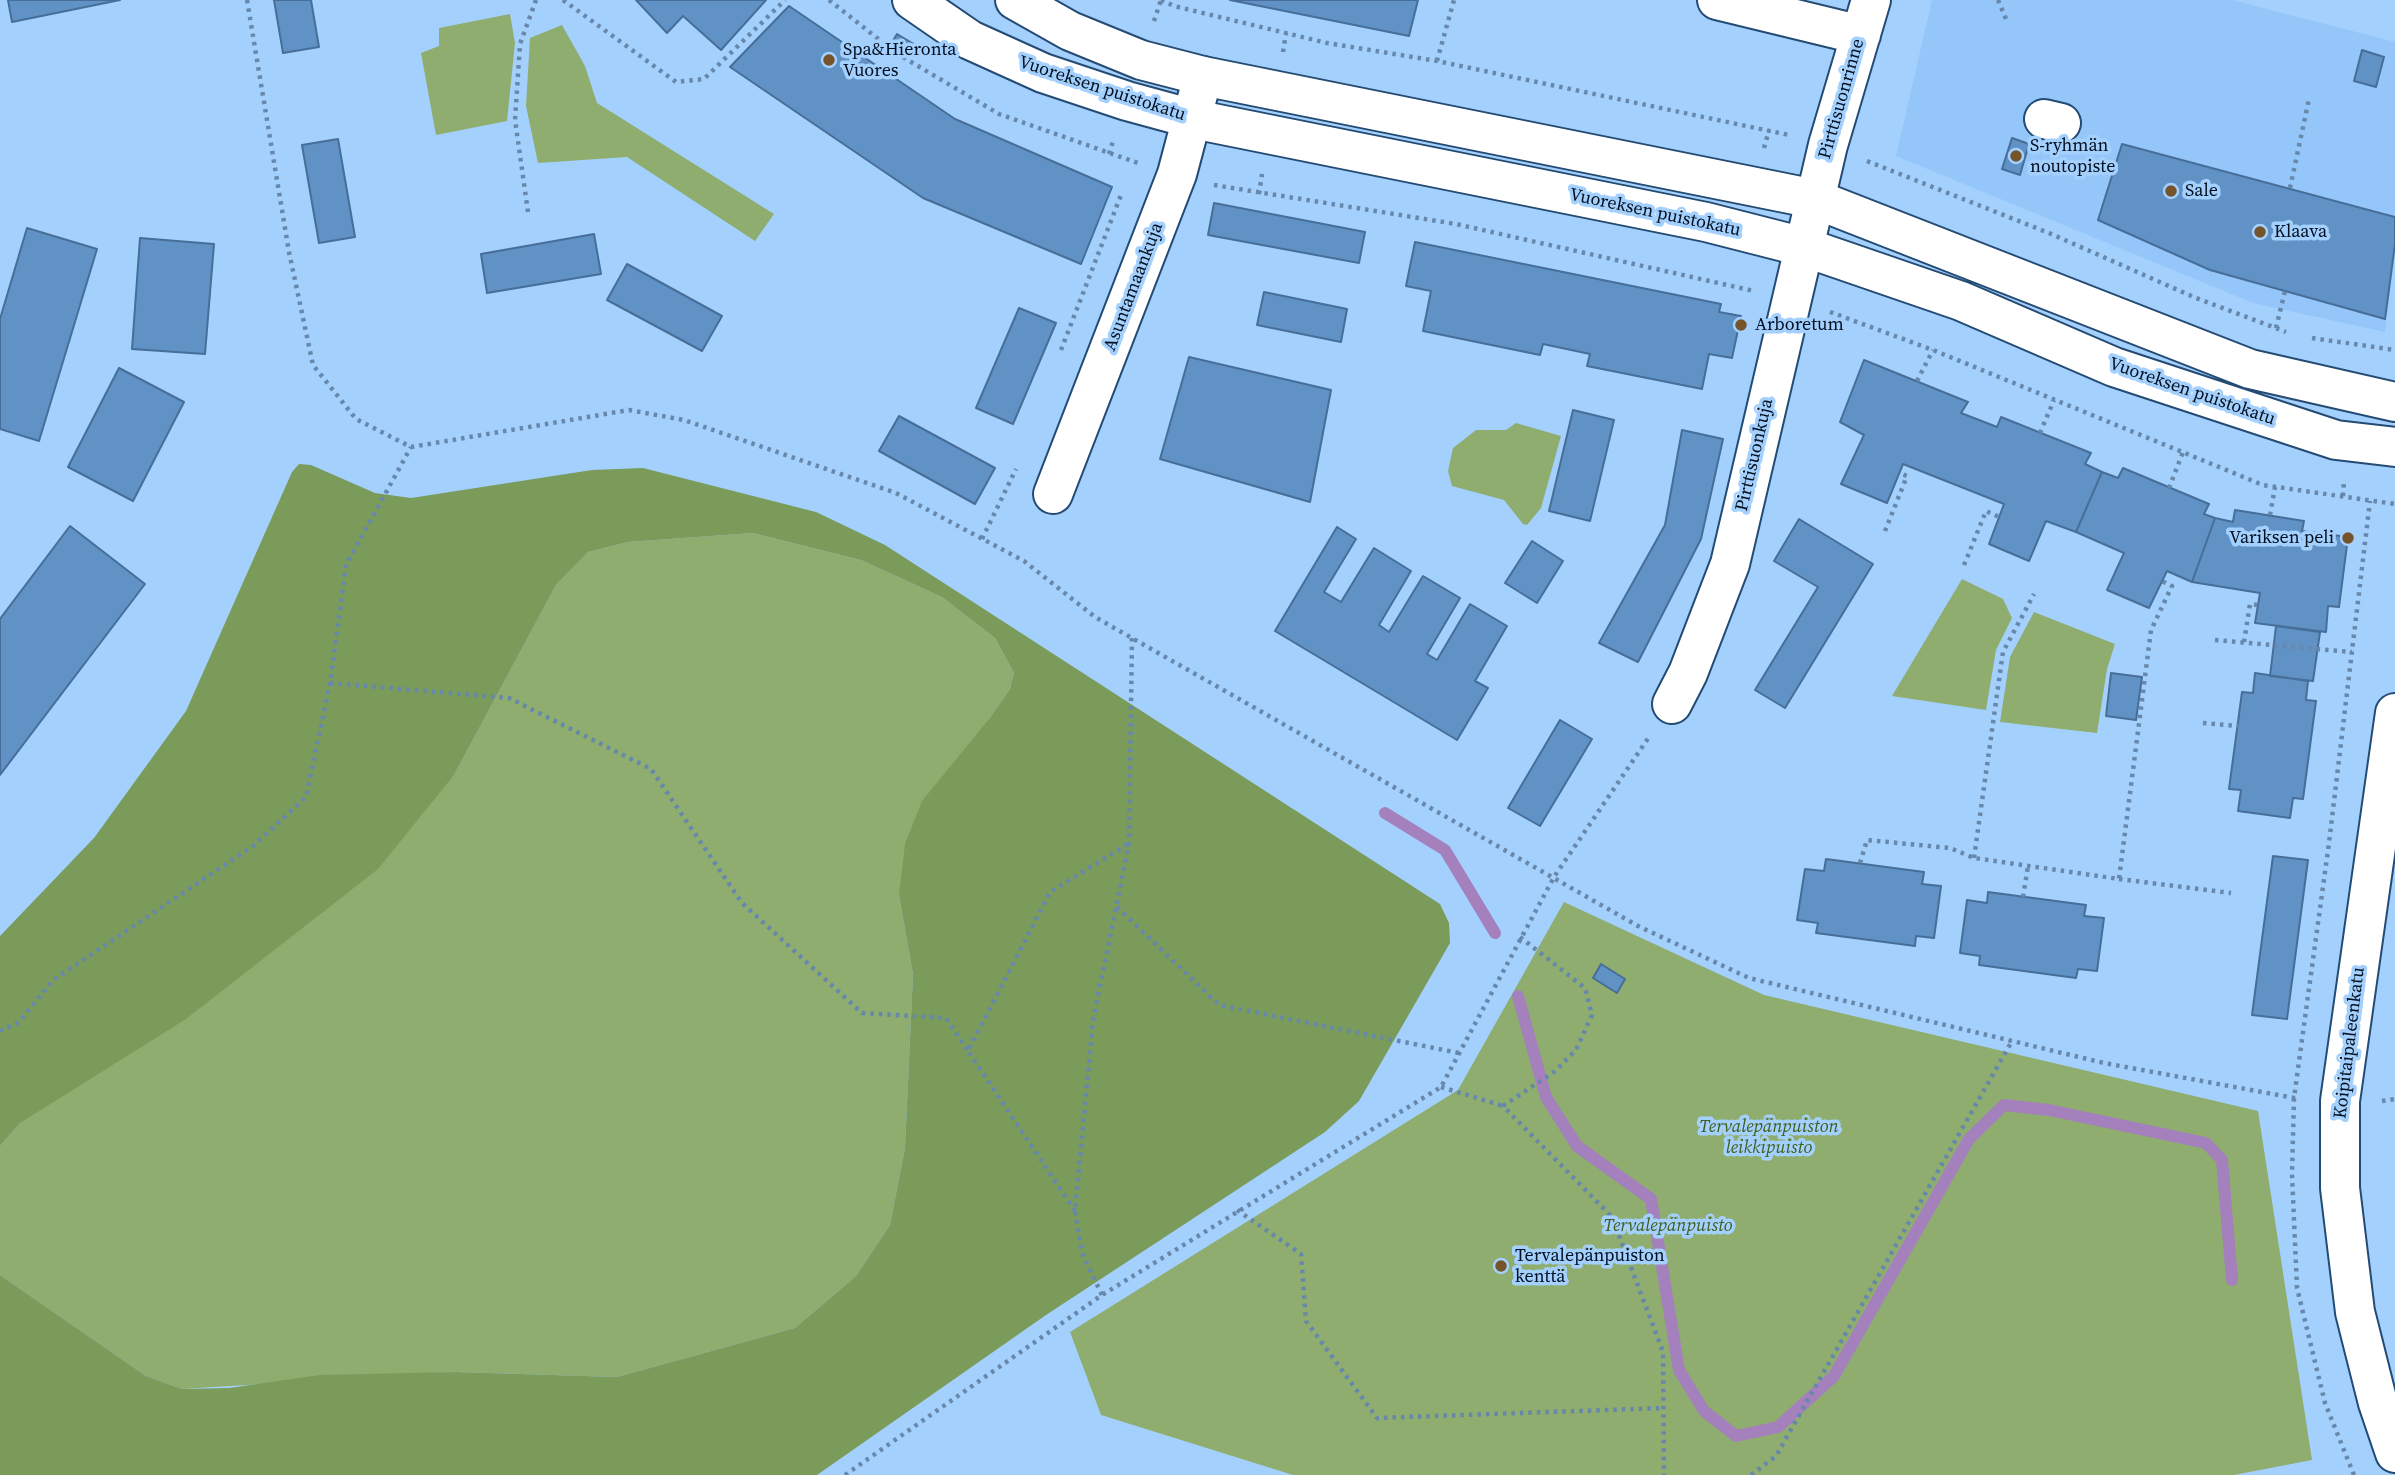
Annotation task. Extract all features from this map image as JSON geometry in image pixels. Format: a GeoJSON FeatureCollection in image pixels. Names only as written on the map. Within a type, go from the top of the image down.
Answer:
{"type":"FeatureCollection","features":[{"type":"Feature","properties":{"kind":"main road","name":"Vuoreksen puistokatu"},"geometry":{"type":"LineString","coordinates":[[912,0],[970,40],[1043,73],[1193,119],[1706,222],[1804,247],[1961,301],[2114,367],[2336,440],[2395,447]]}},
{"type":"Feature","properties":{"kind":"main road"},"geometry":{"type":"LineString","coordinates":[[1014,0],[1070,31],[1141,61],[1203,76],[1815,199],[2250,369],[2395,402]]}},
{"type":"Feature","properties":{"kind":"main road"},"geometry":{"type":"LineString","coordinates":[[1717,0],[1866,18]]}},
{"type":"Feature","properties":{"kind":"main road","name":"Pirttisuonrinne"},"geometry":{"type":"LineString","coordinates":[[1815,199],[1866,18]]}},
{"type":"Feature","properties":{"kind":"main road","name":"Asuntamaankuja"},"geometry":{"type":"LineString","coordinates":[[1053,494],[1177,174],[1203,76]]}},
{"type":"Feature","properties":{"kind":"main road","name":"Pirttisuonkuja"},"geometry":{"type":"LineString","coordinates":[[1672,704],[1688,673],[1730,564],[1815,199]]}},
{"type":"Feature","properties":{"kind":"main road","name":"Koipitaipaleenkatu"},"geometry":{"type":"LineString","coordinates":[[2395,713],[2340,1101],[2340,1176],[2355,1312],[2378,1403],[2395,1453]]}},
{"type":"Feature","properties":{"kind":"path"},"geometry":{"type":"LineString","coordinates":[[247,0],[289,252],[313,365],[356,419],[411,447],[629,410],[684,420],[896,493],[1024,561],[1095,617],[1638,926],[1749,978],[2104,1063],[2294,1098]]}},
{"type":"Feature","properties":{"kind":"path"},"geometry":{"type":"LineString","coordinates":[[528,212],[515,120],[520,44],[536,0]]}},
{"type":"Feature","properties":{"kind":"path"},"geometry":{"type":"LineString","coordinates":[[564,0],[676,82],[704,79],[785,0]]}},
{"type":"Feature","properties":{"kind":"path"},"geometry":{"type":"LineString","coordinates":[[829,0],[896,52],[999,114],[1135,162],[1259,194],[1455,224],[1791,300],[1853,319],[1933,350],[2263,485],[2395,504]]}},
{"type":"Feature","properties":{"kind":"path"},"geometry":{"type":"LineString","coordinates":[[1437,61],[1454,0]]}},
{"type":"Feature","properties":{"kind":"path"},"geometry":{"type":"LineString","coordinates":[[1998,0],[2006,19]]}},
{"type":"Feature","properties":{"kind":"path"},"geometry":{"type":"LineString","coordinates":[[2290,188],[2309,99]]}},
{"type":"Feature","properties":{"kind":"path"},"geometry":{"type":"LineString","coordinates":[[1130,174],[1135,162]]}},
{"type":"Feature","properties":{"kind":"path"},"geometry":{"type":"LineString","coordinates":[[1058,360],[1125,186]]}},
{"type":"Feature","properties":{"kind":"path"},"geometry":{"type":"LineString","coordinates":[[2276,328],[2286,291]]}},
{"type":"Feature","properties":{"kind":"path"},"geometry":{"type":"LineString","coordinates":[[1917,381],[1933,350]]}},
{"type":"Feature","properties":{"kind":"path"},"geometry":{"type":"LineString","coordinates":[[2040,433],[2054,400]]}},
{"type":"Feature","properties":{"kind":"path"},"geometry":{"type":"LineString","coordinates":[[0,1031],[19,1022],[53,980],[253,846],[306,797],[330,684],[346,565],[411,447]]}},
{"type":"Feature","properties":{"kind":"path"},"geometry":{"type":"LineString","coordinates":[[2169,488],[2183,453]]}},
{"type":"Feature","properties":{"kind":"path"},"geometry":{"type":"LineString","coordinates":[[982,538],[1018,463]]}},
{"type":"Feature","properties":{"kind":"path"},"geometry":{"type":"LineString","coordinates":[[1885,531],[1907,476],[1899,473]]}},
{"type":"Feature","properties":{"kind":"path"},"geometry":{"type":"LineString","coordinates":[[2270,515],[2275,487]]}},
{"type":"Feature","properties":{"kind":"path"},"geometry":{"type":"LineString","coordinates":[[1964,565],[1986,511],[1999,516]]}},
{"type":"Feature","properties":{"kind":"path"},"geometry":{"type":"LineString","coordinates":[[2119,879],[2151,630],[2172,586],[2162,581]]}},
{"type":"Feature","properties":{"kind":"path"},"geometry":{"type":"LineString","coordinates":[[1974,858],[2003,652],[2034,594]]}},
{"type":"Feature","properties":{"kind":"path"},"geometry":{"type":"LineString","coordinates":[[2244,642],[2250,604],[2258,605]]}},
{"type":"Feature","properties":{"kind":"path"},"geometry":{"type":"LineString","coordinates":[[1102,1295],[1082,1253],[1075,1211],[1093,1020],[1129,844],[1132,638]]}},
{"type":"Feature","properties":{"kind":"path"},"geometry":{"type":"LineString","coordinates":[[2215,640],[2352,652]]}},
{"type":"Feature","properties":{"kind":"path"},"geometry":{"type":"LineString","coordinates":[[330,684],[509,698],[651,769],[742,903],[862,1013],[946,1018],[1075,1211]]}},
{"type":"Feature","properties":{"kind":"path"},"geometry":{"type":"LineString","coordinates":[[845,1475],[1102,1295],[1441,1087],[1554,877],[1672,704]]}},
{"type":"Feature","properties":{"kind":"path"},"geometry":{"type":"LineString","coordinates":[[2203,723],[2238,726]]}},
{"type":"Feature","properties":{"kind":"path"},"geometry":{"type":"LineString","coordinates":[[1860,863],[1867,840],[1950,848],[1974,858],[2231,893]]}},
{"type":"Feature","properties":{"kind":"path"},"geometry":{"type":"LineString","coordinates":[[968,1051],[1050,892],[1129,844]]}},
{"type":"Feature","properties":{"kind":"path"},"geometry":{"type":"LineString","coordinates":[[2023,897],[2028,866]]}},
{"type":"Feature","properties":{"kind":"path"},"geometry":{"type":"LineString","coordinates":[[1116,906],[1219,1006],[1459,1053]]}},
{"type":"Feature","properties":{"kind":"path"},"geometry":{"type":"LineString","coordinates":[[1503,1106],[1554,1072],[1576,1050],[1592,1015],[1585,988],[1520,937]]}},
{"type":"Feature","properties":{"kind":"path"},"geometry":{"type":"LineString","coordinates":[[1751,1475],[1776,1456],[2012,1041]]}},
{"type":"Feature","properties":{"kind":"path"},"geometry":{"type":"LineString","coordinates":[[1441,1087],[1503,1106],[1612,1217],[1663,1352],[1664,1475]]}},
{"type":"Feature","properties":{"kind":"path"},"geometry":{"type":"LineString","coordinates":[[1237,1210],[1301,1254],[1306,1321],[1377,1418],[1664,1408]]}},
{"type":"Feature","properties":{"kind":"shaded area"},"geometry":{"type":"Polygon","coordinates":[[[1932,0],[2232,0],[2395,42],[2395,253],[2385,332],[2253,303],[1896,156],[1932,0]]]}},
{"type":"Feature","properties":{"kind":"green space"},"geometry":{"type":"Polygon","coordinates":[[[510,14],[515,43],[507,121],[436,135],[421,53],[439,46],[439,28],[510,14]]]}},
{"type":"Feature","properties":{"kind":"green space"},"geometry":{"type":"Polygon","coordinates":[[[562,25],[585,66],[597,103],[774,214],[755,241],[627,157],[538,163],[526,106],[530,38],[562,25]]]}},
{"type":"Feature","properties":{"kind":"green space"},"geometry":{"type":"Polygon","coordinates":[[[1516,423],[1561,436],[1541,508],[1527,525],[1523,524],[1504,500],[1452,486],[1448,471],[1453,448],[1476,430],[1506,430],[1516,423]]]}},
{"type":"Feature","properties":{"kind":"green space"},"geometry":{"type":"Polygon","coordinates":[[[299,464],[311,465],[375,493],[411,498],[592,470],[643,468],[816,512],[885,545],[1440,904],[1449,923],[1450,943],[1359,1101],[1325,1132],[1046,1315],[817,1475],[0,1475],[0,1275],[146,1376],[182,1389],[229,1388],[320,1375],[456,1372],[617,1377],[795,1328],[856,1276],[890,1225],[905,1148],[913,974],[899,895],[905,844],[922,801],[989,719],[1010,689],[1014,673],[995,638],[942,597],[861,560],[753,533],[628,542],[588,552],[556,585],[454,775],[378,869],[186,1019],[20,1123],[0,1146],[0,936],[94,838],[186,711],[292,472],[299,464]]]}},
{"type":"Feature","properties":{"kind":"green space"},"geometry":{"type":"Polygon","coordinates":[[[753,533],[861,560],[942,597],[995,638],[1014,673],[1010,689],[989,719],[899,895],[913,974],[905,1148],[890,1225],[856,1276],[795,1328],[617,1377],[456,1372],[182,1389],[146,1376],[0,1275],[0,1146],[20,1123],[454,775],[556,585],[588,552],[628,542],[753,533]]]}},
{"type":"Feature","properties":{"kind":"green space"},"geometry":{"type":"Polygon","coordinates":[[[1962,579],[2003,599],[2012,618],[1996,650],[1986,710],[1892,696],[1962,579]]]}},
{"type":"Feature","properties":{"kind":"green space"},"geometry":{"type":"Polygon","coordinates":[[[2034,612],[2115,644],[2107,669],[2097,733],[2000,722],[2010,657],[2034,612]]]}},
{"type":"Feature","properties":{"kind":"green space","name":"Tervalepänpuisto"},"geometry":{"type":"Polygon","coordinates":[[[1564,902],[1764,995],[2258,1111],[2312,1460],[2234,1475],[1293,1475],[1101,1415],[1070,1332],[1458,1090],[1564,902]]]}},
{"type":"Feature","properties":{"kind":"building"},"geometry":{"type":"Polygon","coordinates":[[[8,0],[120,0],[12,22],[8,0]]]}},
{"type":"Feature","properties":{"kind":"building"},"geometry":{"type":"Polygon","coordinates":[[[274,0],[311,0],[319,47],[283,53],[274,0]]]}},
{"type":"Feature","properties":{"kind":"building"},"geometry":{"type":"Polygon","coordinates":[[[636,0],[766,0],[721,50],[683,16],[667,33],[636,0]]]}},
{"type":"Feature","properties":{"kind":"building"},"geometry":{"type":"Polygon","coordinates":[[[1230,0],[1418,0],[1409,36],[1230,0]]]}},
{"type":"Feature","properties":{"kind":"building"},"geometry":{"type":"Polygon","coordinates":[[[789,6],[955,119],[1112,187],[1081,264],[923,198],[730,67],[789,6]]]}},
{"type":"Feature","properties":{"kind":"building"},"geometry":{"type":"Polygon","coordinates":[[[897,34],[917,46],[911,56],[891,44],[897,34]]]}},
{"type":"Feature","properties":{"kind":"building"},"geometry":{"type":"Polygon","coordinates":[[[2362,50],[2384,57],[2376,87],[2354,81],[2362,50]]]}},
{"type":"Feature","properties":{"kind":"building","name":"S-ryhmän noutopiste"},"geometry":{"type":"Polygon","coordinates":[[[2012,138],[2029,144],[2020,175],[2002,169],[2012,138]]]}},
{"type":"Feature","properties":{"kind":"building"},"geometry":{"type":"Polygon","coordinates":[[[338,139],[355,237],[319,243],[302,145],[338,139]]]}},
{"type":"Feature","properties":{"kind":"building","name":"Klaava"},"geometry":{"type":"Polygon","coordinates":[[[2122,144],[2395,217],[2395,244],[2385,319],[2210,270],[2098,220],[2122,144]]]}},
{"type":"Feature","properties":{"kind":"building"},"geometry":{"type":"Polygon","coordinates":[[[1214,203],[1365,232],[1359,263],[1208,235],[1214,203]]]}},
{"type":"Feature","properties":{"kind":"building"},"geometry":{"type":"Polygon","coordinates":[[[27,228],[97,249],[39,441],[0,429],[0,319],[27,228]]]}},
{"type":"Feature","properties":{"kind":"building"},"geometry":{"type":"Polygon","coordinates":[[[594,234],[601,274],[487,293],[481,254],[594,234]]]}},
{"type":"Feature","properties":{"kind":"building"},"geometry":{"type":"Polygon","coordinates":[[[140,238],[214,244],[205,354],[132,349],[140,238]]]}},
{"type":"Feature","properties":{"kind":"building"},"geometry":{"type":"Polygon","coordinates":[[[1415,242],[1721,304],[1719,312],[1741,316],[1732,358],[1709,354],[1702,389],[1587,366],[1590,354],[1543,344],[1540,355],[1423,331],[1431,291],[1406,286],[1415,242]]]}},
{"type":"Feature","properties":{"kind":"building"},"geometry":{"type":"Polygon","coordinates":[[[627,264],[722,316],[702,351],[607,300],[627,264]]]}},
{"type":"Feature","properties":{"kind":"building"},"geometry":{"type":"Polygon","coordinates":[[[1264,292],[1347,309],[1341,342],[1257,325],[1264,292]]]}},
{"type":"Feature","properties":{"kind":"building"},"geometry":{"type":"Polygon","coordinates":[[[1019,308],[1056,323],[1013,424],[976,408],[1019,308]]]}},
{"type":"Feature","properties":{"kind":"building"},"geometry":{"type":"Polygon","coordinates":[[[1189,357],[1331,390],[1310,502],[1160,459],[1189,357]]]}},
{"type":"Feature","properties":{"kind":"building"},"geometry":{"type":"Polygon","coordinates":[[[1864,360],[1968,402],[1961,413],[1997,427],[2001,417],[2091,453],[2085,464],[2102,472],[2076,532],[2046,521],[2029,561],[1989,544],[2004,504],[1903,464],[1887,503],[1841,484],[1864,435],[1840,422],[1864,360]]]}},
{"type":"Feature","properties":{"kind":"building"},"geometry":{"type":"Polygon","coordinates":[[[119,368],[184,402],[133,501],[68,467],[119,368]]]}},
{"type":"Feature","properties":{"kind":"building"},"geometry":{"type":"Polygon","coordinates":[[[1573,410],[1614,420],[1590,521],[1549,511],[1573,410]]]}},
{"type":"Feature","properties":{"kind":"building"},"geometry":{"type":"Polygon","coordinates":[[[899,416],[995,468],[975,504],[879,451],[899,416]]]}},
{"type":"Feature","properties":{"kind":"building"},"geometry":{"type":"Polygon","coordinates":[[[1682,430],[1723,439],[1701,539],[1638,662],[1599,643],[1665,525],[1682,430]]]}},
{"type":"Feature","properties":{"kind":"building"},"geometry":{"type":"Polygon","coordinates":[[[2123,468],[2209,504],[2204,514],[2215,518],[2192,582],[2167,571],[2149,608],[2107,590],[2124,553],[2076,532],[2102,472],[2118,478],[2123,468]]]}},
{"type":"Feature","properties":{"kind":"building"},"geometry":{"type":"Polygon","coordinates":[[[2235,510],[2304,521],[2302,531],[2348,537],[2339,607],[2328,606],[2326,632],[2255,623],[2260,593],[2192,582],[2215,518],[2233,522],[2235,510]]]}},
{"type":"Feature","properties":{"kind":"building"},"geometry":{"type":"Polygon","coordinates":[[[1799,519],[1873,564],[1785,708],[1755,690],[1818,587],[1774,561],[1799,519]]]}},
{"type":"Feature","properties":{"kind":"building"},"geometry":{"type":"Polygon","coordinates":[[[70,526],[145,584],[0,775],[0,619],[70,526]]]}},
{"type":"Feature","properties":{"kind":"building"},"geometry":{"type":"Polygon","coordinates":[[[1337,527],[1356,539],[1324,592],[1341,602],[1374,548],[1411,571],[1379,625],[1389,632],[1423,576],[1460,598],[1427,654],[1437,660],[1470,604],[1507,626],[1475,681],[1488,688],[1457,740],[1275,631],[1337,527]]]}},
{"type":"Feature","properties":{"kind":"building"},"geometry":{"type":"Polygon","coordinates":[[[1532,541],[1563,561],[1537,603],[1505,583],[1532,541]]]}},
{"type":"Feature","properties":{"kind":"building"},"geometry":{"type":"Polygon","coordinates":[[[2276,626],[2320,632],[2313,681],[2270,676],[2276,626]]]}},
{"type":"Feature","properties":{"kind":"building"},"geometry":{"type":"Polygon","coordinates":[[[2111,673],[2142,677],[2136,720],[2106,716],[2111,673]]]}},
{"type":"Feature","properties":{"kind":"building"},"geometry":{"type":"Polygon","coordinates":[[[2255,673],[2308,681],[2306,700],[2316,701],[2303,799],[2293,798],[2290,818],[2238,811],[2241,790],[2229,789],[2242,692],[2253,693],[2255,673]]]}},
{"type":"Feature","properties":{"kind":"building"},"geometry":{"type":"Polygon","coordinates":[[[1560,720],[1592,739],[1540,826],[1508,808],[1560,720]]]}},
{"type":"Feature","properties":{"kind":"building"},"geometry":{"type":"Polygon","coordinates":[[[2273,856],[2308,860],[2287,1019],[2252,1015],[2273,856]]]}},
{"type":"Feature","properties":{"kind":"building"},"geometry":{"type":"Polygon","coordinates":[[[1826,859],[1924,872],[1922,884],[1941,886],[1934,938],[1916,936],[1915,946],[1816,933],[1818,923],[1797,920],[1805,869],[1824,871],[1826,859]]]}},
{"type":"Feature","properties":{"kind":"building"},"geometry":{"type":"Polygon","coordinates":[[[1988,892],[2086,905],[2084,916],[2104,918],[2097,971],[2078,969],[2076,978],[1979,965],[1980,956],[1960,953],[1967,900],[1987,903],[1988,892]]]}},
{"type":"Feature","properties":{"kind":"building"},"geometry":{"type":"Polygon","coordinates":[[[1601,964],[1625,979],[1617,993],[1593,978],[1601,964]]]}},
{"type":"Feature","properties":{"kind":"waterway"},"geometry":{"type":"LineString","coordinates":[[1385,813],[1445,850],[1495,933]]}},
{"type":"Feature","properties":{"kind":"waterway"},"geometry":{"type":"LineString","coordinates":[[1518,996],[1546,1097],[1577,1146],[1651,1199],[1679,1370],[1704,1411],[1736,1436],[1778,1427],[1834,1376],[1969,1139],[2004,1105],[2049,1110],[2206,1143],[2222,1160],[2232,1280]]}},
{"type":"Feature","properties":{"kind":"place","name":"Spa&Hieronta Vuores"},"geometry":{"type":"Point","coordinates":[829,60]}},
{"type":"Feature","properties":{"kind":"place","name":"S-ryhmän noutopiste"},"geometry":{"type":"Point","coordinates":[2016,156]}},
{"type":"Feature","properties":{"kind":"place","name":"Sale"},"geometry":{"type":"Point","coordinates":[2171,191]}},
{"type":"Feature","properties":{"kind":"place","name":"Klaava"},"geometry":{"type":"Point","coordinates":[2260,232]}},
{"type":"Feature","properties":{"kind":"place","name":"Arboretum"},"geometry":{"type":"Point","coordinates":[1741,325]}},
{"type":"Feature","properties":{"kind":"place","name":"Variksen peli"},"geometry":{"type":"Point","coordinates":[2348,538]}},
{"type":"Feature","properties":{"kind":"place","name":"Tervalepänpuiston kenttä"},"geometry":{"type":"Point","coordinates":[1501,1266]}},
{"type":"Feature","properties":{"kind":"park label","name":"Tervalepänpuiston leikkipuisto"},"geometry":{"type":"Point","coordinates":[1769,1137]}}]}
